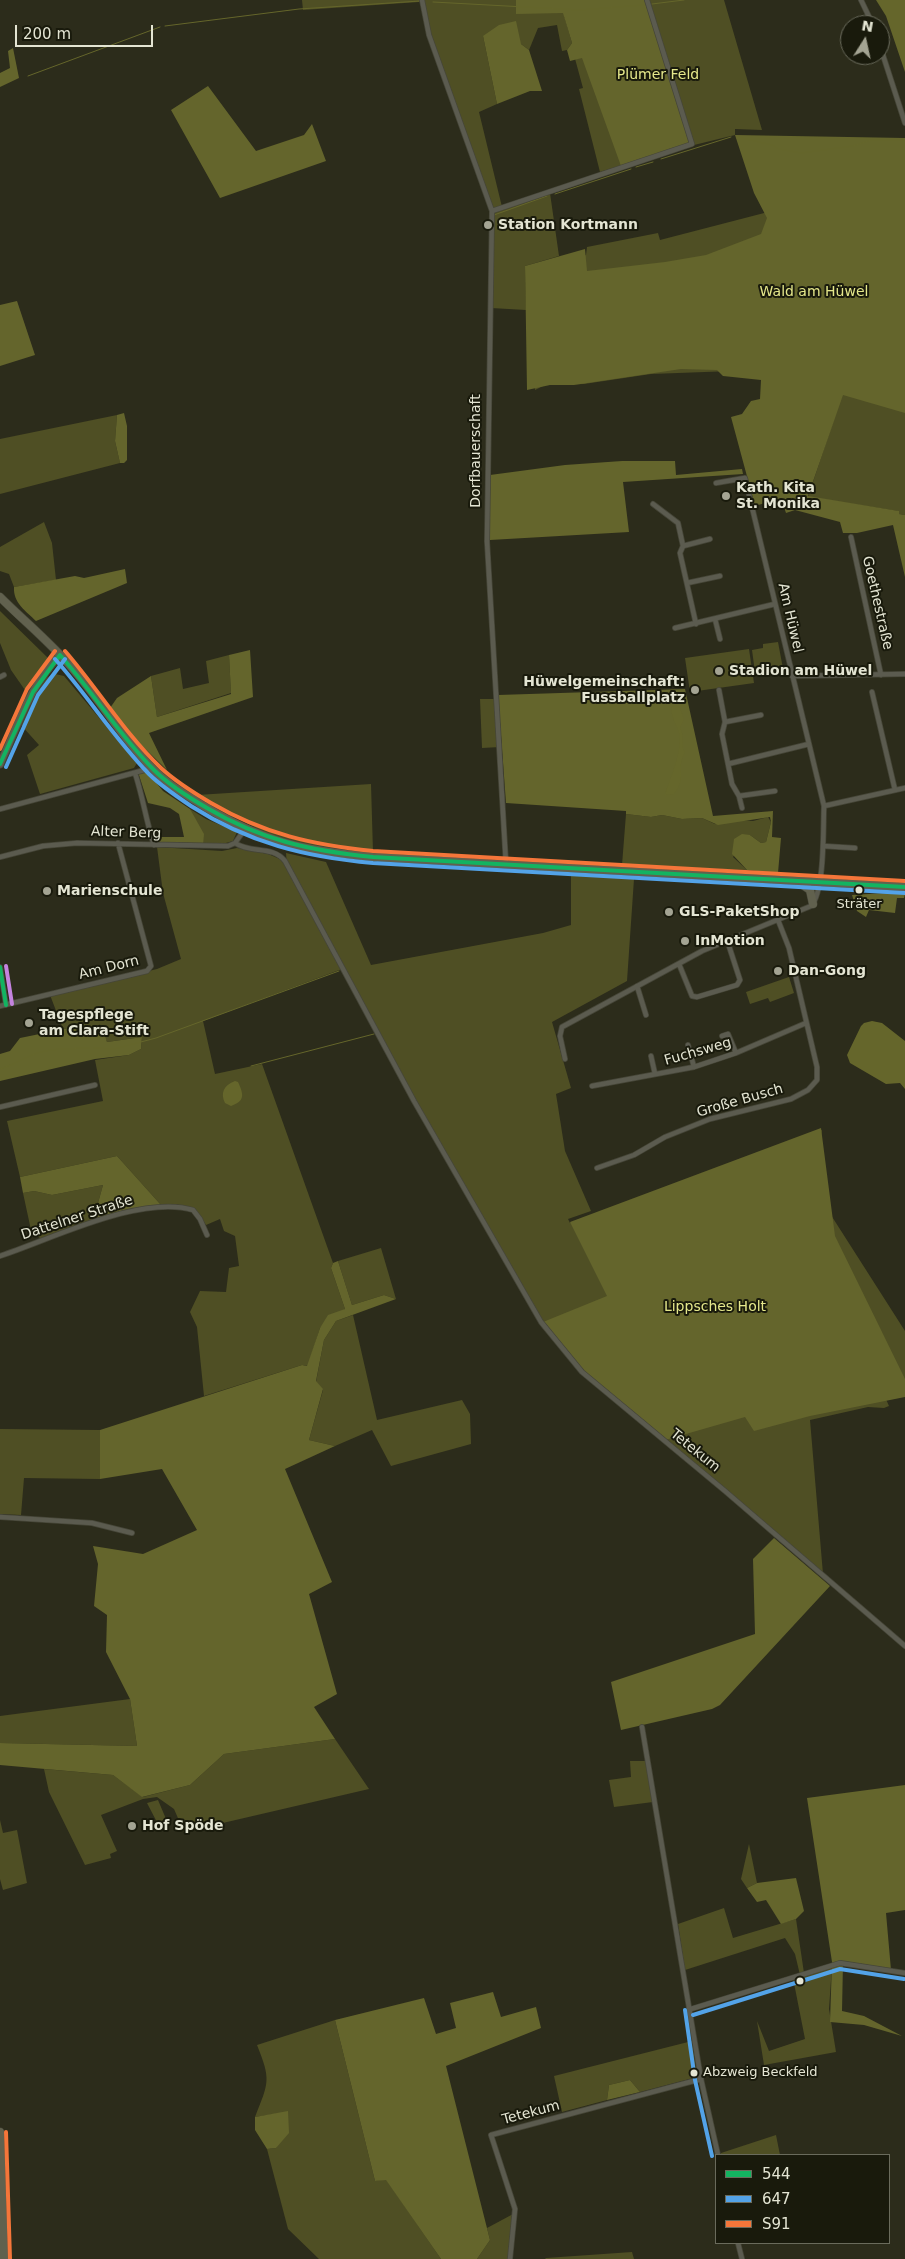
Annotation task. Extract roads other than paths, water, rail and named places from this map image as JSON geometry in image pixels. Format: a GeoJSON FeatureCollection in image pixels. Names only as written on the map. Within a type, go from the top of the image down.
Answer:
{"type":"FeatureCollection","features":[{"type":"Feature","properties":{"kind":"main road"},"geometry":{"type":"LineString","coordinates":[[0,598],[60,655],[150,769],[184,794],[245,829],[287,845],[314,851],[373,856],[905,887]]}},
{"type":"Feature","properties":{"kind":"main road"},"geometry":{"type":"LineString","coordinates":[[795,880],[810,890],[813,904]]}},
{"type":"Feature","properties":{"kind":"main road"},"geometry":{"type":"LineString","coordinates":[[0,2132],[4,2259]]}},
{"type":"Feature","properties":{"kind":"street"},"geometry":{"type":"LineString","coordinates":[[422,0],[429,35],[492,211],[692,144],[648,0]]}},
{"type":"Feature","properties":{"kind":"street"},"geometry":{"type":"LineString","coordinates":[[861,0],[868,15]]}},
{"type":"Feature","properties":{"kind":"street"},"geometry":{"type":"LineString","coordinates":[[886,65],[905,123]]}},
{"type":"Feature","properties":{"kind":"street","name":"Dorfbauerschaft"},"geometry":{"type":"LineString","coordinates":[[492,211],[487,541],[506,864]]}},
{"type":"Feature","properties":{"kind":"street","name":"Am Hüwel"},"geometry":{"type":"LineString","coordinates":[[716,483],[745,478],[824,806],[820,882],[816,900],[813,904]]}},
{"type":"Feature","properties":{"kind":"street"},"geometry":{"type":"LineString","coordinates":[[653,504],[678,523],[683,546],[680,553],[696,624]]}},
{"type":"Feature","properties":{"kind":"street","name":"Goethestraße"},"geometry":{"type":"LineString","coordinates":[[851,537],[881,675]]}},
{"type":"Feature","properties":{"kind":"street"},"geometry":{"type":"LineString","coordinates":[[683,546],[710,539]]}},
{"type":"Feature","properties":{"kind":"street"},"geometry":{"type":"LineString","coordinates":[[687,584],[720,576]]}},
{"type":"Feature","properties":{"kind":"street"},"geometry":{"type":"LineString","coordinates":[[676,628],[775,604]]}},
{"type":"Feature","properties":{"kind":"street"},"geometry":{"type":"LineString","coordinates":[[715,619],[720,639]]}},
{"type":"Feature","properties":{"kind":"street"},"geometry":{"type":"LineString","coordinates":[[0,764],[32,691],[44,672],[60,655]]}},
{"type":"Feature","properties":{"kind":"street"},"geometry":{"type":"LineString","coordinates":[[792,676],[905,674]]}},
{"type":"Feature","properties":{"kind":"street"},"geometry":{"type":"LineString","coordinates":[[719,690],[725,722],[722,734],[732,784],[739,796],[742,808]]}},
{"type":"Feature","properties":{"kind":"street"},"geometry":{"type":"LineString","coordinates":[[872,692],[895,790]]}},
{"type":"Feature","properties":{"kind":"street"},"geometry":{"type":"LineString","coordinates":[[725,722],[761,714]]}},
{"type":"Feature","properties":{"kind":"street"},"geometry":{"type":"LineString","coordinates":[[728,764],[809,744]]}},
{"type":"Feature","properties":{"kind":"street"},"geometry":{"type":"LineString","coordinates":[[0,809],[150,769]]}},
{"type":"Feature","properties":{"kind":"street"},"geometry":{"type":"LineString","coordinates":[[135,773],[143,796],[147,822],[154,844]]}},
{"type":"Feature","properties":{"kind":"street"},"geometry":{"type":"LineString","coordinates":[[824,806],[905,788]]}},
{"type":"Feature","properties":{"kind":"street"},"geometry":{"type":"LineString","coordinates":[[739,796],[775,791]]}},
{"type":"Feature","properties":{"kind":"street"},"geometry":{"type":"LineString","coordinates":[[235,843],[245,829]]}},
{"type":"Feature","properties":{"kind":"street","name":"Alter Berg"},"geometry":{"type":"LineString","coordinates":[[0,857],[43,846],[118,843],[216,847],[235,843]]}},
{"type":"Feature","properties":{"kind":"street","name":"Am Dorn"},"geometry":{"type":"LineString","coordinates":[[3,1005],[147,971],[150,968],[118,843]]}},
{"type":"Feature","properties":{"kind":"street","name":"Tetekum"},"geometry":{"type":"LineString","coordinates":[[235,843],[249,850],[276,853],[285,861],[414,1101],[541,1322],[582,1372],[725,1491],[905,1646]]}},
{"type":"Feature","properties":{"kind":"street"},"geometry":{"type":"LineString","coordinates":[[823,846],[855,848]]}},
{"type":"Feature","properties":{"kind":"street"},"geometry":{"type":"LineString","coordinates":[[566,1059],[560,1036],[562,1027],[702,951],[813,904]]}},
{"type":"Feature","properties":{"kind":"street","name":"Große Busch"},"geometry":{"type":"LineString","coordinates":[[597,1168],[634,1155],[665,1137],[710,1119],[791,1099],[808,1090],[817,1080],[817,1067],[789,948],[778,920]]}},
{"type":"Feature","properties":{"kind":"street"},"geometry":{"type":"LineString","coordinates":[[679,964],[692,996],[697,997],[737,985],[740,980],[727,940]]}},
{"type":"Feature","properties":{"kind":"street"},"geometry":{"type":"LineString","coordinates":[[0,967],[3,1005]]}},
{"type":"Feature","properties":{"kind":"street"},"geometry":{"type":"LineString","coordinates":[[637,986],[646,1015]]}},
{"type":"Feature","properties":{"kind":"street","name":"Fuchsweg"},"geometry":{"type":"LineString","coordinates":[[592,1086],[694,1067],[736,1053],[806,1023]]}},
{"type":"Feature","properties":{"kind":"street"},"geometry":{"type":"LineString","coordinates":[[722,1036],[728,1034],[736,1053]]}},
{"type":"Feature","properties":{"kind":"street"},"geometry":{"type":"LineString","coordinates":[[688,1045],[694,1067]]}},
{"type":"Feature","properties":{"kind":"street"},"geometry":{"type":"LineString","coordinates":[[651,1056],[656,1074]]}},
{"type":"Feature","properties":{"kind":"street"},"geometry":{"type":"LineString","coordinates":[[0,1106],[95,1085]]}},
{"type":"Feature","properties":{"kind":"street","name":"Dattelner Straße"},"geometry":{"type":"LineString","coordinates":[[0,1256],[118,1215],[172,1205],[194,1210],[207,1234]]}},
{"type":"Feature","properties":{"kind":"street"},"geometry":{"type":"LineString","coordinates":[[0,1516],[92,1523],[132,1533]]}},
{"type":"Feature","properties":{"kind":"street"},"geometry":{"type":"LineString","coordinates":[[642,1727],[701,2079],[718,2154]]}},
{"type":"Feature","properties":{"kind":"street"},"geometry":{"type":"LineString","coordinates":[[690,2009],[840,1963],[905,1973]]}},
{"type":"Feature","properties":{"kind":"street","name":"Tetekum"},"geometry":{"type":"LineString","coordinates":[[510,2259],[515,2209],[491,2135],[701,2079]]}},
{"type":"Feature","properties":{"kind":"street"},"geometry":{"type":"LineString","coordinates":[[738,2244],[742,2259]]}},
{"type":"Feature","properties":{"kind":"waterway"},"geometry":{"type":"LineString","coordinates":[[652,4],[684,0]]}},
{"type":"Feature","properties":{"kind":"waterway"},"geometry":{"type":"LineString","coordinates":[[165,26],[299,9],[420,1]]}},
{"type":"Feature","properties":{"kind":"waterway"},"geometry":{"type":"LineString","coordinates":[[433,2],[580,10],[643,5]]}},
{"type":"Feature","properties":{"kind":"waterway"},"geometry":{"type":"LineString","coordinates":[[28,76],[160,27]]}},
{"type":"Feature","properties":{"kind":"waterway"},"geometry":{"type":"LineString","coordinates":[[661,159],[731,137]]}},
{"type":"Feature","properties":{"kind":"waterway"},"geometry":{"type":"LineString","coordinates":[[742,138],[772,145],[779,149],[801,153],[853,146],[871,140],[905,140]]}},
{"type":"Feature","properties":{"kind":"waterway"},"geometry":{"type":"LineString","coordinates":[[636,167],[653,162]]}},
{"type":"Feature","properties":{"kind":"waterway"},"geometry":{"type":"LineString","coordinates":[[555,194],[631,169]]}},
{"type":"Feature","properties":{"kind":"waterway"},"geometry":{"type":"LineString","coordinates":[[494,215],[547,196]]}},
{"type":"Feature","properties":{"kind":"waterway"},"geometry":{"type":"LineString","coordinates":[[94,1048],[114,1049],[156,1038],[339,971]]}},
{"type":"Feature","properties":{"kind":"waterway"},"geometry":{"type":"LineString","coordinates":[[251,1066],[374,1034]]}},
{"type":"Feature","properties":{"kind":"waterway"},"geometry":{"type":"LineString","coordinates":[[0,1069],[43,1051],[89,1048]]}},
{"type":"Feature","properties":{"kind":"place","name":"Station Kortmann"},"geometry":{"type":"Point","coordinates":[488,225]}},
{"type":"Feature","properties":{"kind":"place","name":"Kath. Kita St. Monika"},"geometry":{"type":"Point","coordinates":[726,496]}},
{"type":"Feature","properties":{"kind":"place","name":"Stadion am Hüwel"},"geometry":{"type":"Point","coordinates":[719,671]}},
{"type":"Feature","properties":{"kind":"place","name":"Hüwelgemeinschaft: Fussballplatz"},"geometry":{"type":"Point","coordinates":[695,690]}},
{"type":"Feature","properties":{"kind":"place","name":"Sträter"},"geometry":{"type":"Point","coordinates":[859,890]}},
{"type":"Feature","properties":{"kind":"place","name":"Marienschule"},"geometry":{"type":"Point","coordinates":[47,891]}},
{"type":"Feature","properties":{"kind":"place","name":"GLS-PaketShop"},"geometry":{"type":"Point","coordinates":[669,912]}},
{"type":"Feature","properties":{"kind":"place","name":"InMotion"},"geometry":{"type":"Point","coordinates":[685,941]}},
{"type":"Feature","properties":{"kind":"place","name":"Dan-Gong"},"geometry":{"type":"Point","coordinates":[778,971]}},
{"type":"Feature","properties":{"kind":"place","name":"Tagespflege am Clara-Stift"},"geometry":{"type":"Point","coordinates":[29,1023]}},
{"type":"Feature","properties":{"kind":"place","name":"Hof Spöde"},"geometry":{"type":"Point","coordinates":[132,1826]}},
{"type":"Feature","properties":{"kind":"place","name":"Abzweig Beckfeld"},"geometry":{"type":"Point","coordinates":[694,2073]}},
{"type":"Feature","properties":{"kind":"park label","name":"Plümer Feld"},"geometry":{"type":"Point","coordinates":[658,75]}},
{"type":"Feature","properties":{"kind":"park label","name":"Wald am Hüwel"},"geometry":{"type":"Point","coordinates":[814,292]}},
{"type":"Feature","properties":{"kind":"park label","name":"Lippsches Holt"},"geometry":{"type":"Point","coordinates":[715,1307]}}]}
